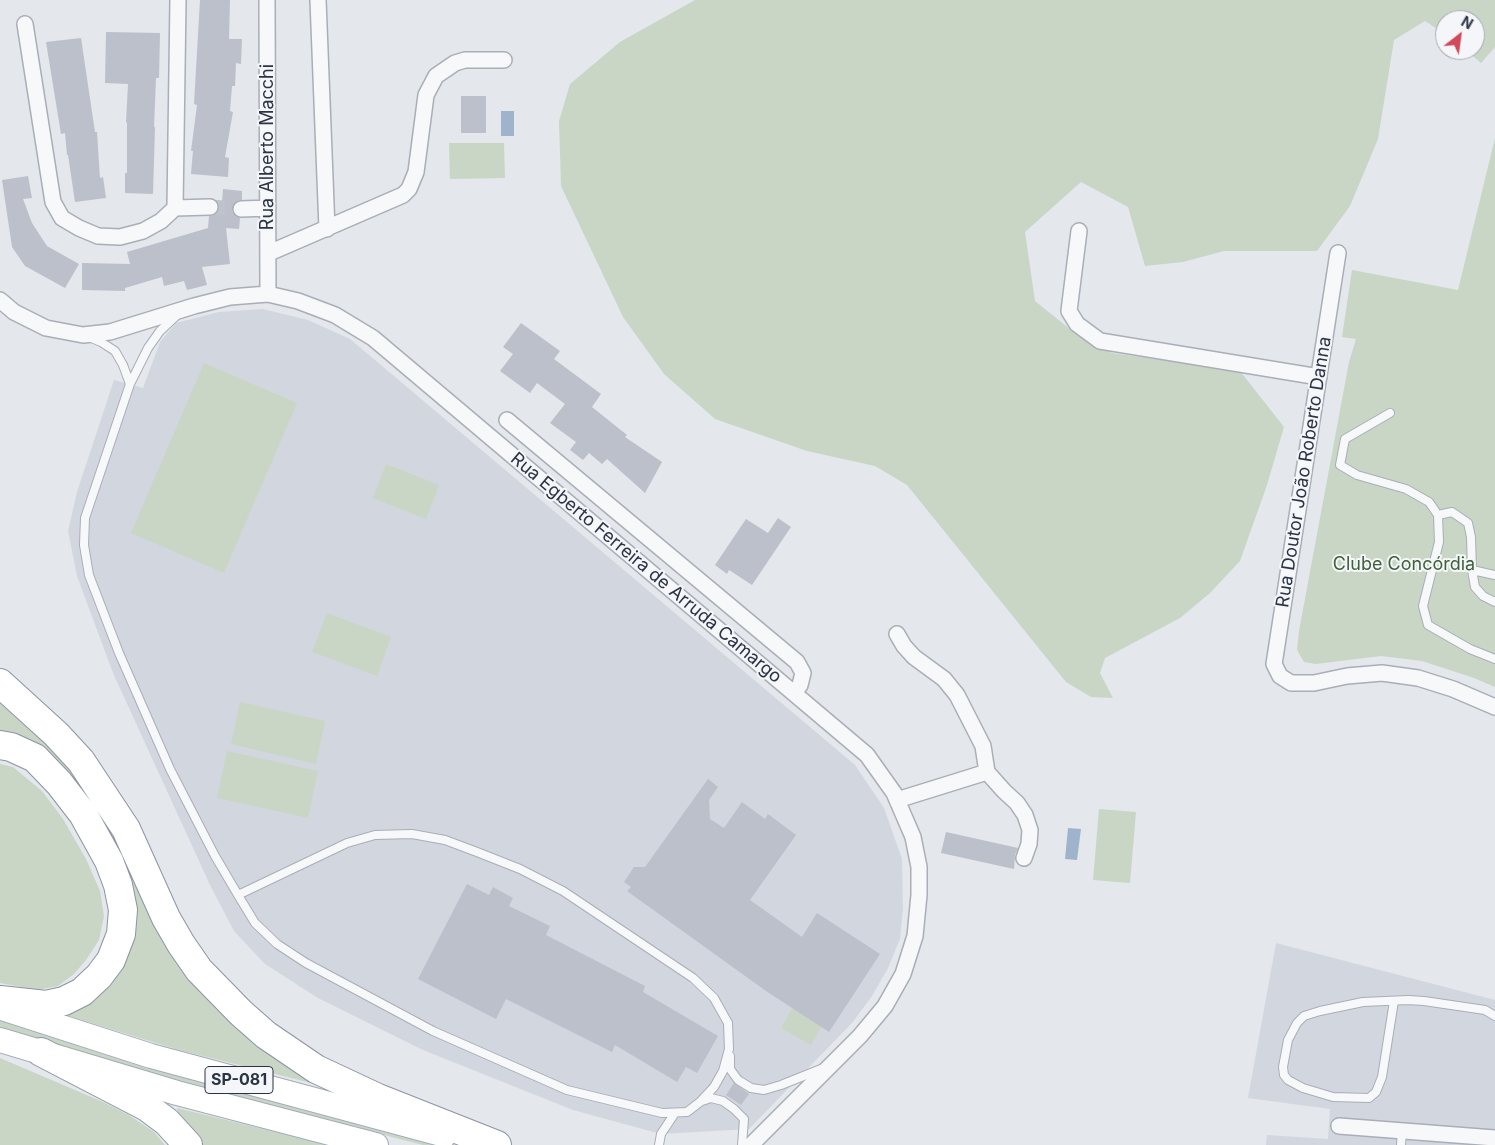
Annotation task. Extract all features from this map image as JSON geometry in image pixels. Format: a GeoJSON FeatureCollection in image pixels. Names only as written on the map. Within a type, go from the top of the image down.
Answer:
{"type":"FeatureCollection","features":[{"type":"Feature","properties":{"kind":"highway"},"geometry":{"type":"LineString","coordinates":[[0,683],[56,734],[81,761],[126,829],[166,918],[181,944],[199,970],[241,1013],[274,1040],[316,1069],[378,1098],[498,1145]]}},
{"type":"Feature","properties":{"kind":"highway"},"geometry":{"type":"LineString","coordinates":[[0,745],[11,747],[35,758],[59,783],[83,814],[109,861],[118,886],[123,910],[121,934],[111,960],[99,976],[82,992],[46,1005],[0,1000]]}},
{"type":"Feature","properties":{"kind":"highway"},"geometry":{"type":"LineString","coordinates":[[41,1052],[147,1107],[166,1122],[188,1145]]}},
{"type":"Feature","properties":{"kind":"main road","name":"SP-081"},"geometry":{"type":"LineString","coordinates":[[0,1007],[151,1056],[481,1145]]}},
{"type":"Feature","properties":{"kind":"main road","name":"SP-081"},"geometry":{"type":"LineString","coordinates":[[0,1040],[177,1093],[376,1145]]}},
{"type":"Feature","properties":{"kind":"street"},"geometry":{"type":"LineString","coordinates":[[174,208],[178,0]]}},
{"type":"Feature","properties":{"kind":"street","name":"Rua Alberto Macchi"},"geometry":{"type":"LineString","coordinates":[[267,0],[268,294]]}},
{"type":"Feature","properties":{"kind":"street"},"geometry":{"type":"LineString","coordinates":[[318,0],[327,229]]}},
{"type":"Feature","properties":{"kind":"street"},"geometry":{"type":"LineString","coordinates":[[25,24],[53,202],[62,218],[98,236],[120,237],[143,231],[161,221],[174,208],[210,207]]}},
{"type":"Feature","properties":{"kind":"street"},"geometry":{"type":"LineString","coordinates":[[269,254],[403,195],[409,189],[416,172],[426,95],[436,76],[454,63],[465,60],[504,60]]}},
{"type":"Feature","properties":{"kind":"street"},"geometry":{"type":"LineString","coordinates":[[241,209],[268,208]]}},
{"type":"Feature","properties":{"kind":"street"},"geometry":{"type":"LineString","coordinates":[[1079,231],[1069,311],[1077,324],[1100,341],[1319,377]]}},
{"type":"Feature","properties":{"kind":"street","name":"Rua Doutor João Roberto Danna"},"geometry":{"type":"LineString","coordinates":[[1338,253],[1274,664],[1280,676],[1291,683],[1314,683],[1347,676],[1382,672],[1418,678],[1453,689],[1495,707]]}},
{"type":"Feature","properties":{"kind":"street","name":"Rua Egberto Ferreira de Arruda Camargo"},"geometry":{"type":"LineString","coordinates":[[0,300],[14,312],[46,328],[83,335],[110,332],[230,297],[268,294],[298,301],[335,315],[373,338],[867,755],[894,792],[913,837],[919,867],[920,895],[914,936],[903,974],[885,1006],[860,1036],[751,1145]]}},
{"type":"Feature","properties":{"kind":"street"},"geometry":{"type":"LineString","coordinates":[[507,420],[797,662],[803,672],[800,685],[794,694]]}},
{"type":"Feature","properties":{"kind":"street"},"geometry":{"type":"LineString","coordinates":[[897,634],[904,646],[914,657],[944,679],[957,695],[983,746],[987,772],[1017,803],[1024,815],[1030,830],[1029,844],[1024,858]]}},
{"type":"Feature","properties":{"kind":"street"},"geometry":{"type":"LineString","coordinates":[[897,800],[987,772]]}},
{"type":"Feature","properties":{"kind":"street"},"geometry":{"type":"LineString","coordinates":[[1339,1126],[1401,1138],[1495,1138]]}},
{"type":"Feature","properties":{"kind":"lane"},"geometry":{"type":"LineString","coordinates":[[185,309],[160,331],[148,348],[130,384],[85,518],[84,545],[89,575],[119,653],[170,769],[215,856],[256,924],[277,944],[306,963],[433,1031],[567,1090],[662,1113],[687,1112],[714,1087],[723,1071],[729,1049]]}},
{"type":"Feature","properties":{"kind":"lane"},"geometry":{"type":"LineString","coordinates":[[83,335],[101,342],[114,351],[130,384]]}},
{"type":"Feature","properties":{"kind":"lane"},"geometry":{"type":"LineString","coordinates":[[1390,413],[1345,439],[1340,465],[1357,475],[1406,489],[1429,502],[1438,514],[1439,542],[1423,606],[1428,625],[1470,649],[1495,659]]}},
{"type":"Feature","properties":{"kind":"lane"},"geometry":{"type":"LineString","coordinates":[[1438,514],[1452,512],[1468,523],[1471,537],[1472,570],[1476,587],[1483,596],[1495,602]]}},
{"type":"Feature","properties":{"kind":"lane"},"geometry":{"type":"LineString","coordinates":[[1472,570],[1495,575]]}},
{"type":"Feature","properties":{"kind":"lane"},"geometry":{"type":"LineString","coordinates":[[238,896],[347,843],[375,835],[412,834],[445,840],[520,869],[563,891],[693,978],[714,998],[728,1023],[730,1069],[738,1080],[751,1088],[764,1090],[830,1066]]}},
{"type":"Feature","properties":{"kind":"lane"},"geometry":{"type":"LineString","coordinates":[[1394,1001],[1382,1077],[1376,1092],[1369,1098],[1333,1097],[1303,1088],[1288,1080],[1282,1067],[1288,1040],[1304,1016],[1364,1002],[1394,1001],[1433,1002],[1485,1010],[1495,1016]]}},
{"type":"Feature","properties":{"kind":"lane"},"geometry":{"type":"LineString","coordinates":[[700,1102],[711,1098],[723,1101],[734,1108],[744,1119],[742,1145]]}},
{"type":"Feature","properties":{"kind":"lane"},"geometry":{"type":"LineString","coordinates":[[659,1145],[660,1134],[675,1113]]}},
{"type":"Feature","properties":{"kind":"shaded area"},"geometry":{"type":"Polygon","coordinates":[[[263,309],[308,320],[350,339],[855,765],[884,808],[902,859],[903,908],[900,939],[888,968],[872,996],[852,1023],[749,1129],[661,1134],[573,1110],[423,1050],[318,998],[265,964],[234,931],[210,885],[113,673],[77,576],[68,531],[77,492],[114,380],[143,388],[160,342],[176,323],[219,312],[263,309]]]}},
{"type":"Feature","properties":{"kind":"shaded area"},"geometry":{"type":"Polygon","coordinates":[[[1276,943],[1495,1000],[1495,1145],[1266,1145],[1267,1135],[1328,1139],[1330,1109],[1248,1098],[1276,943]]]}},
{"type":"Feature","properties":{"kind":"green space"},"geometry":{"type":"Polygon","coordinates":[[[695,0],[1495,0],[1495,47],[1485,58],[1485,10],[1435,10],[1435,28],[1425,21],[1394,40],[1378,139],[1350,206],[1317,251],[1224,251],[1183,262],[1145,266],[1128,207],[1081,182],[1025,232],[1035,301],[1071,330],[1112,353],[1240,371],[1284,427],[1267,485],[1240,561],[1210,593],[1180,618],[1105,658],[1100,673],[1113,698],[1091,697],[1066,682],[907,485],[875,466],[807,451],[715,419],[664,374],[623,317],[561,186],[559,121],[570,84],[620,42],[695,0]]]}},
{"type":"Feature","properties":{"kind":"green space","name":"Clube Concórdia"},"geometry":{"type":"Polygon","coordinates":[[[1495,138],[1495,687],[1422,661],[1381,656],[1316,664],[1304,662],[1297,650],[1299,631],[1349,362],[1356,339],[1342,337],[1352,270],[1458,290],[1495,138]]]}},
{"type":"Feature","properties":{"kind":"green space"},"geometry":{"type":"Polygon","coordinates":[[[449,143],[504,143],[505,178],[450,179],[449,143]]]}},
{"type":"Feature","properties":{"kind":"green space"},"geometry":{"type":"Polygon","coordinates":[[[204,363],[297,403],[224,573],[131,533],[204,363]]]}},
{"type":"Feature","properties":{"kind":"green space"},"geometry":{"type":"Polygon","coordinates":[[[386,464],[439,485],[426,519],[373,498],[386,464]]]}},
{"type":"Feature","properties":{"kind":"green space"},"geometry":{"type":"Polygon","coordinates":[[[327,613],[391,637],[377,676],[312,652],[327,613]]]}},
{"type":"Feature","properties":{"kind":"green space"},"geometry":{"type":"Polygon","coordinates":[[[0,695],[45,736],[106,813],[166,935],[319,1085],[179,1050],[55,1012],[95,995],[126,870],[0,733],[0,695]]]}},
{"type":"Feature","properties":{"kind":"green space"},"geometry":{"type":"Polygon","coordinates":[[[240,702],[325,721],[316,764],[231,744],[240,702]]]}},
{"type":"Feature","properties":{"kind":"green space"},"geometry":{"type":"Polygon","coordinates":[[[227,751],[318,771],[308,818],[217,798],[227,751]]]}},
{"type":"Feature","properties":{"kind":"green space"},"geometry":{"type":"Polygon","coordinates":[[[0,764],[13,767],[42,791],[63,819],[86,859],[100,891],[104,916],[99,940],[74,974],[58,986],[37,990],[0,983],[0,764]]]}},
{"type":"Feature","properties":{"kind":"green space"},"geometry":{"type":"Polygon","coordinates":[[[1099,809],[1136,812],[1130,883],[1093,880],[1099,809]]]}},
{"type":"Feature","properties":{"kind":"green space"},"geometry":{"type":"Polygon","coordinates":[[[828,944],[859,961],[811,1045],[781,1028],[828,944]]]}},
{"type":"Feature","properties":{"kind":"green space"},"geometry":{"type":"Polygon","coordinates":[[[0,1020],[149,1065],[449,1145],[423,1145],[147,1074],[0,1029],[0,1020]]]}},
{"type":"Feature","properties":{"kind":"green space"},"geometry":{"type":"Polygon","coordinates":[[[0,1058],[129,1115],[154,1132],[165,1145],[0,1145],[0,1058]]]}},
{"type":"Feature","properties":{"kind":"green space"},"geometry":{"type":"Polygon","coordinates":[[[177,1108],[329,1145],[201,1145],[179,1117],[177,1108]]]}},
{"type":"Feature","properties":{"kind":"water"},"geometry":{"type":"Polygon","coordinates":[[[501,111],[514,111],[514,136],[501,136],[501,111]]]}},
{"type":"Feature","properties":{"kind":"water"},"geometry":{"type":"Polygon","coordinates":[[[1068,828],[1081,829],[1077,860],[1065,859],[1068,828]]]}},
{"type":"Feature","properties":{"kind":"building"},"geometry":{"type":"Polygon","coordinates":[[[200,0],[230,0],[229,39],[242,39],[241,64],[236,63],[235,86],[232,86],[230,111],[233,112],[225,157],[229,158],[228,177],[191,174],[193,151],[191,151],[197,105],[194,104],[200,0]]]}},
{"type":"Feature","properties":{"kind":"building"},"geometry":{"type":"Polygon","coordinates":[[[106,32],[160,33],[159,78],[156,78],[153,194],[125,193],[128,84],[105,83],[106,32]]]}},
{"type":"Feature","properties":{"kind":"building"},"geometry":{"type":"Polygon","coordinates":[[[81,38],[95,132],[97,132],[100,178],[103,177],[106,198],[75,202],[65,133],[61,134],[46,42],[81,38]]]}},
{"type":"Feature","properties":{"kind":"building"},"geometry":{"type":"Polygon","coordinates":[[[461,96],[486,96],[486,133],[461,133],[461,96]]]}},
{"type":"Feature","properties":{"kind":"building"},"geometry":{"type":"Polygon","coordinates":[[[28,176],[32,198],[23,199],[32,223],[47,246],[79,264],[65,288],[25,266],[12,247],[2,180],[28,176]]]}},
{"type":"Feature","properties":{"kind":"building"},"geometry":{"type":"Polygon","coordinates":[[[223,189],[242,191],[242,200],[236,201],[232,209],[233,214],[240,218],[239,229],[226,228],[230,264],[202,267],[207,285],[187,290],[184,281],[164,286],[162,277],[125,288],[125,291],[82,290],[82,263],[130,264],[127,252],[208,228],[209,216],[218,212],[218,202],[222,202],[223,189]]]}},
{"type":"Feature","properties":{"kind":"building"},"geometry":{"type":"Polygon","coordinates":[[[521,323],[560,351],[554,359],[601,394],[592,407],[627,435],[625,437],[662,462],[645,493],[607,459],[602,464],[589,453],[583,460],[570,450],[576,442],[550,423],[565,404],[537,383],[530,393],[500,371],[513,354],[503,347],[521,323]]]}},
{"type":"Feature","properties":{"kind":"building"},"geometry":{"type":"Polygon","coordinates":[[[778,518],[791,527],[752,585],[729,570],[727,574],[715,565],[746,519],[768,533],[778,518]]]}},
{"type":"Feature","properties":{"kind":"building"},"geometry":{"type":"Polygon","coordinates":[[[708,779],[718,787],[709,800],[710,819],[724,828],[742,802],[765,819],[768,814],[796,835],[750,900],[802,937],[817,913],[880,954],[829,1032],[766,991],[627,891],[631,887],[624,882],[634,867],[645,867],[708,779]]]}},
{"type":"Feature","properties":{"kind":"building"},"geometry":{"type":"Polygon","coordinates":[[[946,832],[1018,848],[1015,855],[1014,869],[941,853],[946,832]]]}},
{"type":"Feature","properties":{"kind":"building"},"geometry":{"type":"Polygon","coordinates":[[[467,884],[489,895],[493,887],[513,898],[509,906],[550,926],[546,935],[645,986],[643,992],[718,1036],[697,1073],[686,1067],[677,1082],[615,1045],[612,1052],[506,999],[496,1019],[418,979],[467,884]]]}},
{"type":"Feature","properties":{"kind":"building"},"geometry":{"type":"Polygon","coordinates":[[[734,1083],[749,1094],[741,1105],[726,1095],[734,1083]]]}},
{"type":"Feature","properties":{"kind":"tunnel"},"geometry":{"type":"LineString","coordinates":[[210,207],[241,209]]}}]}
